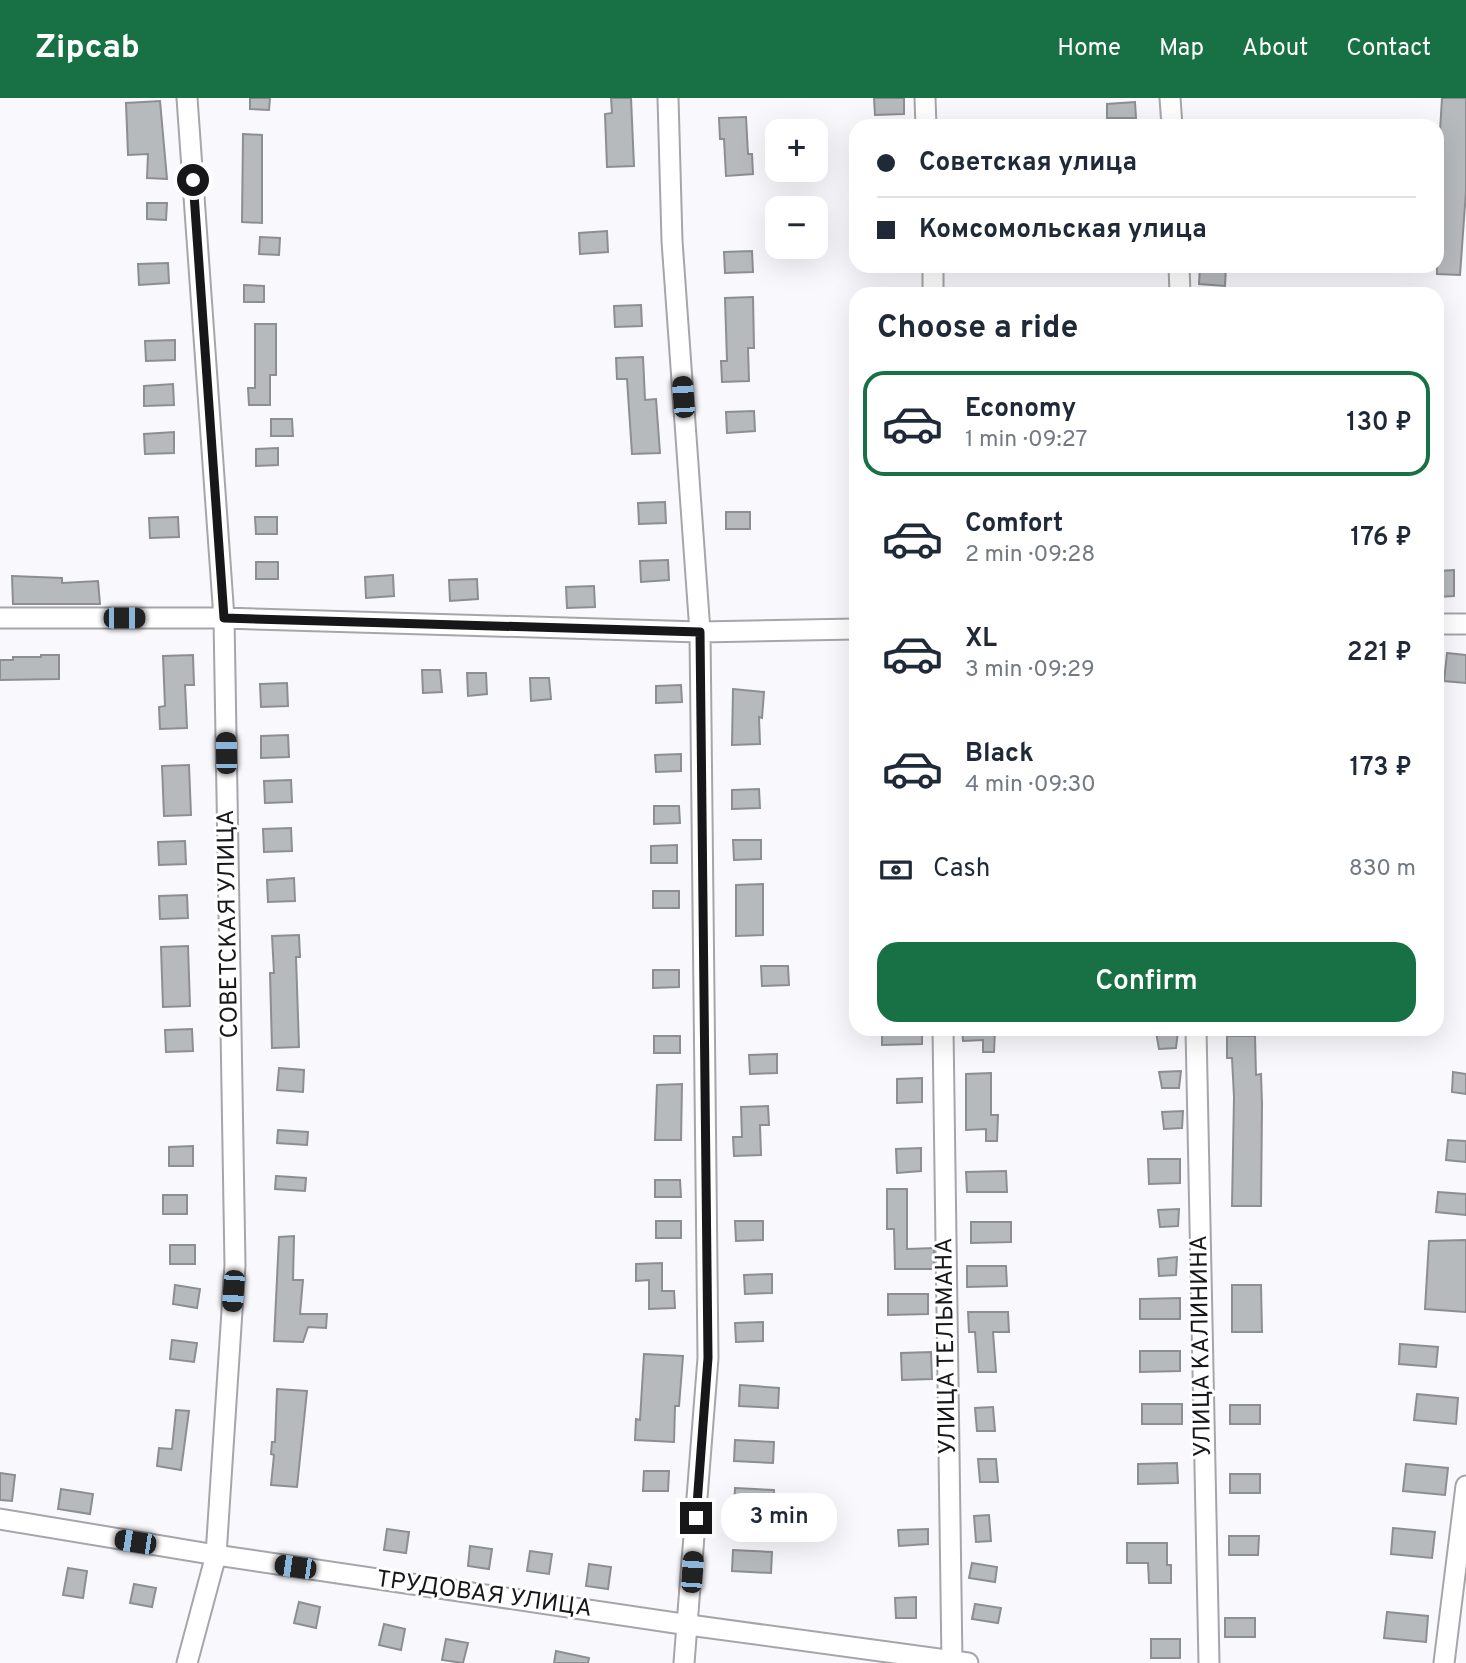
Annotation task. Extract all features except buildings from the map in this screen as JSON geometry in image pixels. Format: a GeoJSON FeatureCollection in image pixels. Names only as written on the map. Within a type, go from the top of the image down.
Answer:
{"type":"FeatureCollection","features":[{"type":"Feature","properties":{"kind":"street","name":"СОВЕТСКАЯ УЛИЦА"},"geometry":{"type":"LineString","coordinates":[[187,98],[224,618],[235,1265],[216,1555],[187,1663]]}},
{"type":"Feature","properties":{"kind":"street"},"geometry":{"type":"LineString","coordinates":[[668,98],[672,240],[700,632],[708,1358],[684,1663]]}},
{"type":"Feature","properties":{"kind":"street"},"geometry":{"type":"LineString","coordinates":[[925,98],[926,119]]}},
{"type":"Feature","properties":{"kind":"street"},"geometry":{"type":"LineString","coordinates":[[1170,98],[1172,119]]}},
{"type":"Feature","properties":{"kind":"street"},"geometry":{"type":"LineString","coordinates":[[0,618],[224,618],[700,632],[849,629]]}},
{"type":"Feature","properties":{"kind":"street"},"geometry":{"type":"LineString","coordinates":[[1444,624],[1466,624]]}},
{"type":"Feature","properties":{"kind":"street","name":"УЛИЦА ТЕЛЬМАНА"},"geometry":{"type":"LineString","coordinates":[[943,1036],[957,1662]]}},
{"type":"Feature","properties":{"kind":"street","name":"УЛИЦА КАЛИНИНА"},"geometry":{"type":"LineString","coordinates":[[1196,1036],[1209,1663]]}},
{"type":"Feature","properties":{"kind":"street"},"geometry":{"type":"LineString","coordinates":[[1444,1663],[1466,1486]]}},
{"type":"Feature","properties":{"kind":"street","name":"ТРУДОВАЯ УЛИЦА"},"geometry":{"type":"LineString","coordinates":[[0,1519],[216,1555],[957,1662]]}},
{"type":"Feature","properties":{"kind":"route"},"geometry":{"type":"LineString","coordinates":[[193,180],[224,618],[700,632],[708,1358],[696,1518]]}}]}
